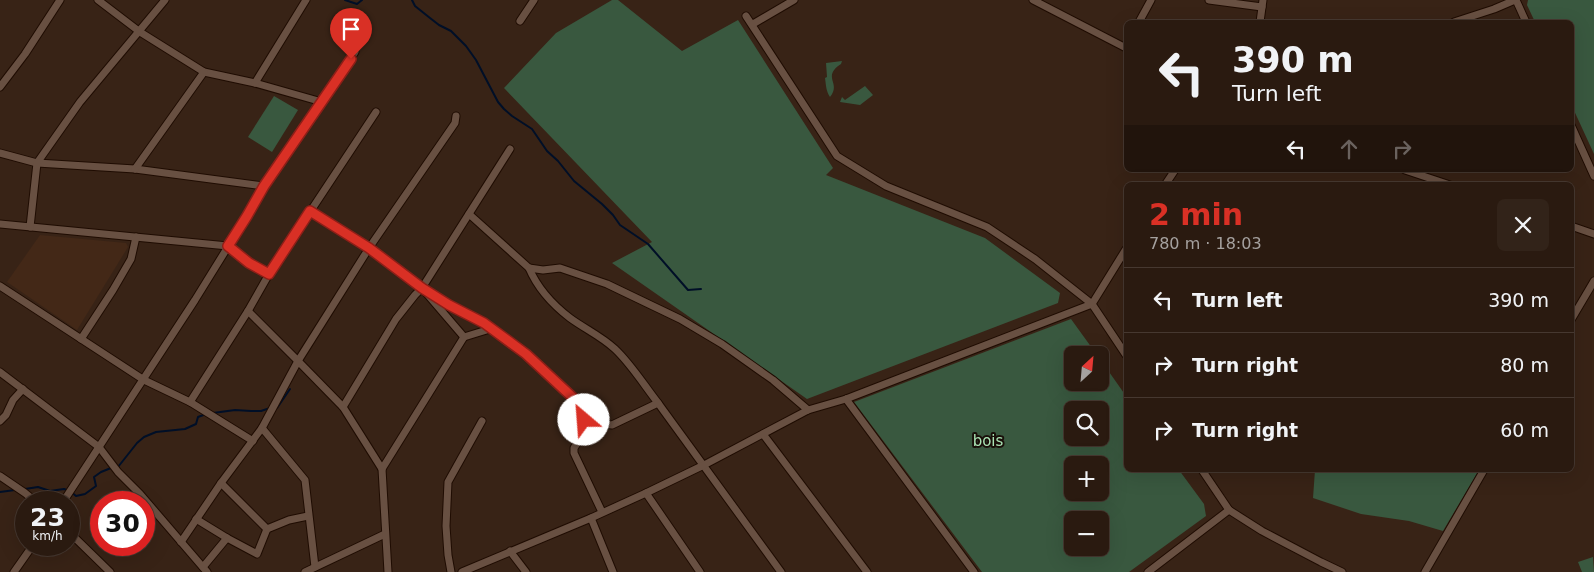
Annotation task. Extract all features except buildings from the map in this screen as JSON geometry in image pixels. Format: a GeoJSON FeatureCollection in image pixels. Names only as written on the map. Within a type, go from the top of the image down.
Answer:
{"type":"FeatureCollection","features":[{"type":"Feature","properties":{"kind":"street"},"geometry":{"type":"LineString","coordinates":[[0,87],[25,54],[60,0]]}},
{"type":"Feature","properties":{"kind":"street"},"geometry":{"type":"LineString","coordinates":[[98,0],[140,32],[204,72],[256,83],[322,102]]}},
{"type":"Feature","properties":{"kind":"street"},"geometry":{"type":"LineString","coordinates":[[30,227],[37,163],[80,102],[165,0]]}},
{"type":"Feature","properties":{"kind":"street"},"geometry":{"type":"LineString","coordinates":[[256,83],[306,0]]}},
{"type":"Feature","properties":{"kind":"street"},"geometry":{"type":"LineString","coordinates":[[520,20],[534,0]]}},
{"type":"Feature","properties":{"kind":"street"},"geometry":{"type":"LineString","coordinates":[[753,24],[794,0]]}},
{"type":"Feature","properties":{"kind":"street"},"geometry":{"type":"LineString","coordinates":[[1033,0],[1124,46]]}},
{"type":"Feature","properties":{"kind":"street"},"geometry":{"type":"LineString","coordinates":[[1140,20],[1151,0]]}},
{"type":"Feature","properties":{"kind":"street"},"geometry":{"type":"LineString","coordinates":[[1209,0],[1262,4],[1260,20]]}},
{"type":"Feature","properties":{"kind":"street"},"geometry":{"type":"LineString","coordinates":[[1461,20],[1494,10],[1515,0],[1525,20]]}},
{"type":"Feature","properties":{"kind":"street"},"geometry":{"type":"LineString","coordinates":[[746,16],[753,24],[837,156],[886,186],[987,226],[1035,259],[1092,304],[1124,352]]}},
{"type":"Feature","properties":{"kind":"street"},"geometry":{"type":"LineString","coordinates":[[70,491],[144,380],[264,186],[355,52]]}},
{"type":"Feature","properties":{"kind":"street"},"geometry":{"type":"LineString","coordinates":[[135,169],[204,72]]}},
{"type":"Feature","properties":{"kind":"street"},"geometry":{"type":"LineString","coordinates":[[190,402],[248,311],[269,274],[376,112]]}},
{"type":"Feature","properties":{"kind":"street"},"geometry":{"type":"LineString","coordinates":[[181,542],[221,483],[262,428],[298,361],[369,248],[455,124],[456,116]]}},
{"type":"Feature","properties":{"kind":"street"},"geometry":{"type":"LineString","coordinates":[[1574,131],[1594,176]]}},
{"type":"Feature","properties":{"kind":"street"},"geometry":{"type":"LineString","coordinates":[[343,407],[396,320],[422,288],[510,149]]}},
{"type":"Feature","properties":{"kind":"street"},"geometry":{"type":"LineString","coordinates":[[0,153],[37,163],[135,169],[264,186]]}},
{"type":"Feature","properties":{"kind":"street"},"geometry":{"type":"LineString","coordinates":[[1411,172],[1441,182]]}},
{"type":"Feature","properties":{"kind":"street"},"geometry":{"type":"LineString","coordinates":[[310,211],[369,248],[422,288],[449,305],[484,323],[526,354],[604,424]]}},
{"type":"Feature","properties":{"kind":"street"},"geometry":{"type":"LineString","coordinates":[[469,214],[529,268],[554,305],[615,349],[658,403],[781,572]]}},
{"type":"Feature","properties":{"kind":"street"},"geometry":{"type":"LineString","coordinates":[[0,224],[228,246],[249,263],[269,274]]}},
{"type":"Feature","properties":{"kind":"street"},"geometry":{"type":"LineString","coordinates":[[1574,227],[1594,234]]}},
{"type":"Feature","properties":{"kind":"street"},"geometry":{"type":"LineString","coordinates":[[80,339],[131,259],[136,237]]}},
{"type":"Feature","properties":{"kind":"street"},"geometry":{"type":"LineString","coordinates":[[462,572],[646,493],[704,465],[808,410],[846,399],[1092,304],[1124,252]]}},
{"type":"Feature","properties":{"kind":"street"},"geometry":{"type":"LineString","coordinates":[[529,268],[543,270],[560,268],[569,271],[607,284],[680,319],[722,344],[766,374],[808,410]]}},
{"type":"Feature","properties":{"kind":"street"},"geometry":{"type":"LineString","coordinates":[[1574,315],[1594,281]]}},
{"type":"Feature","properties":{"kind":"street"},"geometry":{"type":"LineString","coordinates":[[0,286],[144,380],[190,402],[253,441]]}},
{"type":"Feature","properties":{"kind":"street"},"geometry":{"type":"LineString","coordinates":[[422,288],[464,337]]}},
{"type":"Feature","properties":{"kind":"street"},"geometry":{"type":"LineString","coordinates":[[248,311],[343,407],[382,468],[388,572]]}},
{"type":"Feature","properties":{"kind":"street"},"geometry":{"type":"LineString","coordinates":[[382,468],[464,337],[490,329]]}},
{"type":"Feature","properties":{"kind":"street"},"geometry":{"type":"LineString","coordinates":[[0,372],[99,447],[118,472],[140,494],[205,570],[226,538]]}},
{"type":"Feature","properties":{"kind":"street"},"geometry":{"type":"LineString","coordinates":[[0,421],[6,415],[13,400],[23,389]]}},
{"type":"Feature","properties":{"kind":"street"},"geometry":{"type":"LineString","coordinates":[[846,399],[974,572]]}},
{"type":"Feature","properties":{"kind":"street"},"geometry":{"type":"LineString","coordinates":[[602,512],[574,453],[574,448],[586,431],[604,424],[612,425],[658,403]]}},
{"type":"Feature","properties":{"kind":"street"},"geometry":{"type":"LineString","coordinates":[[584,408],[586,431]]}},
{"type":"Feature","properties":{"kind":"street"},"geometry":{"type":"LineString","coordinates":[[452,572],[448,555],[446,526],[448,482],[482,421]]}},
{"type":"Feature","properties":{"kind":"street"},"geometry":{"type":"LineString","coordinates":[[262,428],[305,480],[315,567]]}},
{"type":"Feature","properties":{"kind":"street"},"geometry":{"type":"LineString","coordinates":[[763,434],[867,572]]}},
{"type":"Feature","properties":{"kind":"street"},"geometry":{"type":"LineString","coordinates":[[1203,472],[1228,510],[1262,531],[1342,572]]}},
{"type":"Feature","properties":{"kind":"street"},"geometry":{"type":"LineString","coordinates":[[1425,572],[1483,472]]}},
{"type":"Feature","properties":{"kind":"street"},"geometry":{"type":"LineString","coordinates":[[0,476],[22,491]]}},
{"type":"Feature","properties":{"kind":"street"},"geometry":{"type":"LineString","coordinates":[[221,483],[267,529]]}},
{"type":"Feature","properties":{"kind":"street"},"geometry":{"type":"LineString","coordinates":[[646,493],[700,572]]}},
{"type":"Feature","properties":{"kind":"street"},"geometry":{"type":"LineString","coordinates":[[1148,572],[1228,510]]}},
{"type":"Feature","properties":{"kind":"street"},"geometry":{"type":"LineString","coordinates":[[196,519],[226,538],[257,554],[267,529],[289,520],[308,516]]}},
{"type":"Feature","properties":{"kind":"street"},"geometry":{"type":"LineString","coordinates":[[590,518],[613,572]]}},
{"type":"Feature","properties":{"kind":"street"},"geometry":{"type":"LineString","coordinates":[[305,572],[385,534]]}},
{"type":"Feature","properties":{"kind":"street"},"geometry":{"type":"LineString","coordinates":[[80,543],[110,572]]}},
{"type":"Feature","properties":{"kind":"street"},"geometry":{"type":"LineString","coordinates":[[510,551],[526,572]]}},
{"type":"Feature","properties":{"kind":"street"},"geometry":{"type":"LineString","coordinates":[[14,572],[25,556]]}},
{"type":"Feature","properties":{"kind":"shaded area"},"geometry":{"type":"Polygon","coordinates":[[[40,235],[126,243],[128,247],[77,330],[7,282],[40,235]]]}},
{"type":"Feature","properties":{"kind":"green space"},"geometry":{"type":"Polygon","coordinates":[[[612,0],[618,0],[682,51],[738,20],[833,168],[826,175],[985,238],[1060,293],[1058,303],[807,399],[612,263],[652,242],[504,88],[556,33],[612,0]]]}},
{"type":"Feature","properties":{"kind":"green space"},"geometry":{"type":"Polygon","coordinates":[[[1528,0],[1594,0],[1594,154],[1574,111],[1574,20],[1534,20],[1527,5],[1528,0]]]}},
{"type":"Feature","properties":{"kind":"green space"},"geometry":{"type":"Polygon","coordinates":[[[842,61],[832,76],[834,88],[830,97],[825,78],[827,77],[826,63],[842,61]]]}},
{"type":"Feature","properties":{"kind":"green space"},"geometry":{"type":"Polygon","coordinates":[[[865,86],[873,95],[860,105],[840,102],[842,97],[845,100],[865,86]]]}},
{"type":"Feature","properties":{"kind":"green space"},"geometry":{"type":"Polygon","coordinates":[[[274,96],[298,110],[272,152],[248,137],[274,96]]]}},
{"type":"Feature","properties":{"kind":"green space","name":"bois"},"geometry":{"type":"Polygon","coordinates":[[[1071,319],[1090,346],[1064,346],[1064,391],[1109,391],[1109,372],[1124,393],[1124,472],[1180,472],[1204,504],[1206,516],[1129,572],[982,572],[854,402],[1071,319]]]}},
{"type":"Feature","properties":{"kind":"green space"},"geometry":{"type":"Polygon","coordinates":[[[1315,472],[1478,472],[1443,531],[1409,521],[1361,514],[1313,498],[1315,472]]]}},
{"type":"Feature","properties":{"kind":"green space"},"geometry":{"type":"Polygon","coordinates":[[[1593,557],[1594,572],[1582,572],[1578,562],[1593,557]]]}},
{"type":"Feature","properties":{"kind":"waterway"},"geometry":{"type":"LineString","coordinates":[[345,0],[357,4],[362,0]]}},
{"type":"Feature","properties":{"kind":"waterway"},"geometry":{"type":"LineString","coordinates":[[412,0],[415,6],[439,25],[451,31],[466,46],[476,60],[498,102],[512,116],[532,129],[547,151],[574,181],[602,204],[620,225],[648,244],[688,290],[701,289]]}},
{"type":"Feature","properties":{"kind":"waterway"},"geometry":{"type":"LineString","coordinates":[[275,408],[277,408],[290,389]]}},
{"type":"Feature","properties":{"kind":"waterway"},"geometry":{"type":"LineString","coordinates":[[213,413],[235,410],[261,411],[270,408]]}},
{"type":"Feature","properties":{"kind":"waterway"},"geometry":{"type":"LineString","coordinates":[[118,467],[144,437],[156,432],[185,429],[196,424],[198,417],[206,414]]}},
{"type":"Feature","properties":{"kind":"waterway"},"geometry":{"type":"LineString","coordinates":[[25,489],[38,487],[50,491],[64,489],[76,496],[85,494],[96,486],[94,477],[111,468]]}},
{"type":"Feature","properties":{"kind":"waterway"},"geometry":{"type":"LineString","coordinates":[[0,492],[15,490]]}},
{"type":"Feature","properties":{"kind":"route"},"geometry":{"type":"LineString","coordinates":[[351,59],[264,186],[228,246],[249,263],[269,274],[310,211],[369,248],[422,288],[449,305],[484,323],[526,354],[584,408],[584,420]]}}]}
